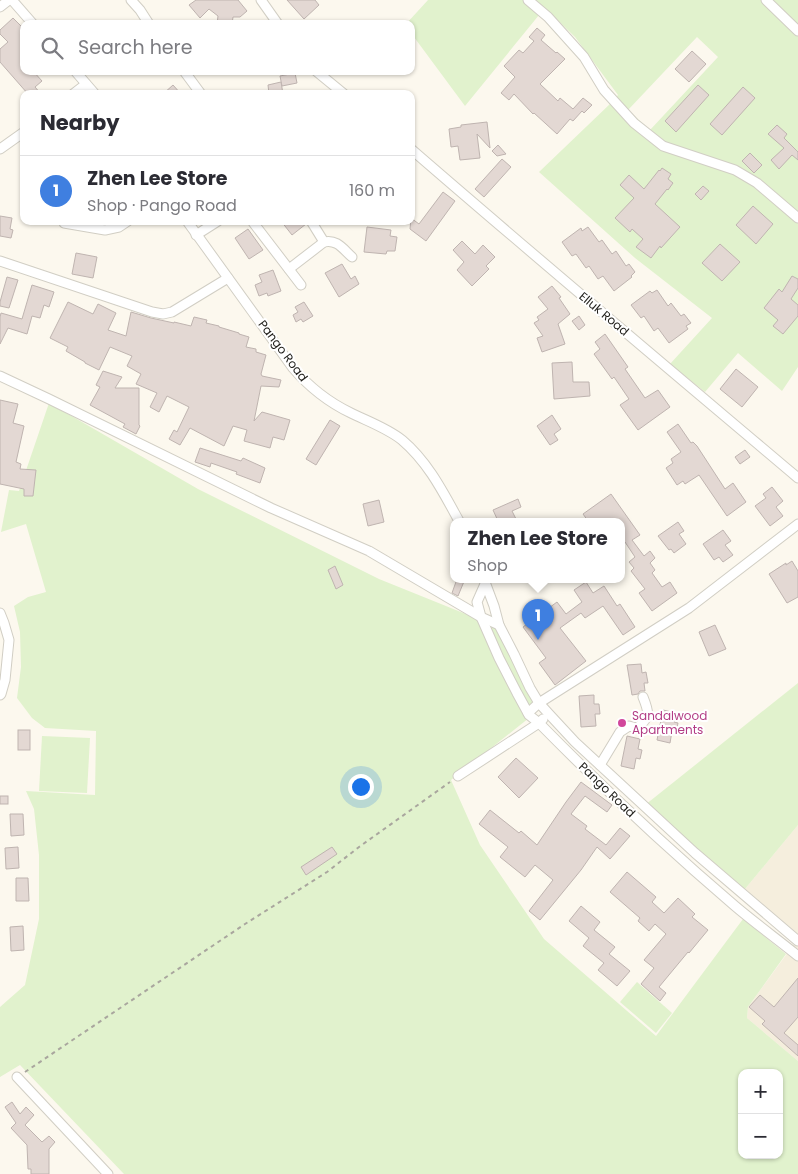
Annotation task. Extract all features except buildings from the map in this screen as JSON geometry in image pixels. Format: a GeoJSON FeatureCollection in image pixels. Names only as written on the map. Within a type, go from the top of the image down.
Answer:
{"type":"FeatureCollection","features":[{"type":"Feature","properties":{"kind":"street"},"geometry":{"type":"LineString","coordinates":[[0,7],[10,0],[29,20]]}},
{"type":"Feature","properties":{"kind":"street"},"geometry":{"type":"LineString","coordinates":[[131,0],[147,20]]}},
{"type":"Feature","properties":{"kind":"street"},"geometry":{"type":"LineString","coordinates":[[261,0],[275,20]]}},
{"type":"Feature","properties":{"kind":"street"},"geometry":{"type":"LineString","coordinates":[[528,0],[548,17],[584,58],[604,90],[634,124],[663,146],[735,170],[757,183],[798,218]]}},
{"type":"Feature","properties":{"kind":"street"},"geometry":{"type":"LineString","coordinates":[[766,0],[798,31]]}},
{"type":"Feature","properties":{"kind":"street"},"geometry":{"type":"LineString","coordinates":[[78,75],[91,90]]}},
{"type":"Feature","properties":{"kind":"street"},"geometry":{"type":"LineString","coordinates":[[187,75],[198,90]]}},
{"type":"Feature","properties":{"kind":"street"},"geometry":{"type":"LineString","coordinates":[[321,75],[339,90]]}},
{"type":"Feature","properties":{"kind":"street"},"geometry":{"type":"LineString","coordinates":[[78,90],[86,84]]}},
{"type":"Feature","properties":{"kind":"street"},"geometry":{"type":"LineString","coordinates":[[0,149],[20,135]]}},
{"type":"Feature","properties":{"kind":"street","name":"Elluk Road"},"geometry":{"type":"LineString","coordinates":[[415,151],[798,478]]}},
{"type":"Feature","properties":{"kind":"street"},"geometry":{"type":"LineString","coordinates":[[76,225],[106,230],[122,225]]}},
{"type":"Feature","properties":{"kind":"street","name":"Pango Road"},"geometry":{"type":"LineString","coordinates":[[190,225],[304,382],[330,402],[400,439],[427,466],[457,518]]}},
{"type":"Feature","properties":{"kind":"street"},"geometry":{"type":"LineString","coordinates":[[196,235],[212,225]]}},
{"type":"Feature","properties":{"kind":"street"},"geometry":{"type":"LineString","coordinates":[[255,225],[301,285]]}},
{"type":"Feature","properties":{"kind":"street"},"geometry":{"type":"LineString","coordinates":[[313,225],[324,242]]}},
{"type":"Feature","properties":{"kind":"street"},"geometry":{"type":"LineString","coordinates":[[289,269],[324,242],[330,240],[352,257]]}},
{"type":"Feature","properties":{"kind":"street"},"geometry":{"type":"LineString","coordinates":[[0,261],[163,314],[172,312],[228,278]]}},
{"type":"Feature","properties":{"kind":"street"},"geometry":{"type":"LineString","coordinates":[[0,376],[271,508],[369,552],[480,617],[499,625]]}},
{"type":"Feature","properties":{"kind":"street"},"geometry":{"type":"LineString","coordinates":[[528,713],[539,703],[689,608],[798,524]]}},
{"type":"Feature","properties":{"kind":"street","name":"Pango Road"},"geometry":{"type":"LineString","coordinates":[[485,583],[477,602],[480,617],[528,713],[630,813],[736,907],[798,956]]}},
{"type":"Feature","properties":{"kind":"street","name":"Pango Road"},"geometry":{"type":"LineString","coordinates":[[485,583],[499,625],[530,688],[548,714],[575,742],[696,853],[798,941]]}},
{"type":"Feature","properties":{"kind":"street"},"geometry":{"type":"LineString","coordinates":[[0,612],[9,640],[6,680],[0,695]]}},
{"type":"Feature","properties":{"kind":"street"},"geometry":{"type":"LineString","coordinates":[[600,765],[620,732],[629,726],[637,728],[643,723],[648,715],[648,709],[643,697]]}},
{"type":"Feature","properties":{"kind":"street"},"geometry":{"type":"LineString","coordinates":[[458,776],[539,723],[548,714]]}},
{"type":"Feature","properties":{"kind":"street"},"geometry":{"type":"LineString","coordinates":[[17,1077],[108,1174]]}},
{"type":"Feature","properties":{"kind":"path"},"geometry":{"type":"LineString","coordinates":[[17,1077],[245,924],[327,872],[458,776]]}},
{"type":"Feature","properties":{"kind":"shaded area"},"geometry":{"type":"Polygon","coordinates":[[[798,825],[798,1061],[747,1018],[748,1007],[797,940],[740,895],[798,825]]]}},
{"type":"Feature","properties":{"kind":"green space"},"geometry":{"type":"Polygon","coordinates":[[[428,0],[798,0],[798,367],[782,391],[738,353],[705,392],[670,364],[712,318],[635,258],[539,172],[618,95],[575,37],[543,6],[539,15],[465,106],[415,38],[415,20],[410,20],[428,0]],[[697,37],[628,110],[650,130],[718,57],[697,37]]]}},
{"type":"Feature","properties":{"kind":"green space"},"geometry":{"type":"Polygon","coordinates":[[[49,403],[198,489],[379,579],[498,627],[539,710],[451,780],[480,845],[544,939],[656,1036],[743,919],[786,954],[748,1007],[747,1018],[798,1061],[798,1174],[124,1174],[20,1065],[0,1077],[0,1007],[25,985],[39,919],[39,855],[34,809],[26,791],[95,795],[96,731],[45,728],[32,718],[17,698],[21,667],[20,632],[14,606],[28,597],[46,592],[26,524],[1,532],[9,490],[19,491],[49,403]]]}},
{"type":"Feature","properties":{"kind":"green space"},"geometry":{"type":"Polygon","coordinates":[[[798,683],[798,825],[740,895],[640,809],[798,683]]]}},
{"type":"Feature","properties":{"kind":"green space"},"geometry":{"type":"Polygon","coordinates":[[[42,736],[90,738],[87,793],[39,791],[42,736]]]}},
{"type":"Feature","properties":{"kind":"green space"},"geometry":{"type":"Polygon","coordinates":[[[637,982],[672,1013],[656,1033],[620,1002],[637,982]]]}},
{"type":"Feature","properties":{"kind":"place","name":"Zhen Lee Store"},"geometry":{"type":"Point","coordinates":[538,640]}},
{"type":"Feature","properties":{"kind":"place","name":"Sandalwood Apartments"},"geometry":{"type":"Point","coordinates":[622,723]}}]}
